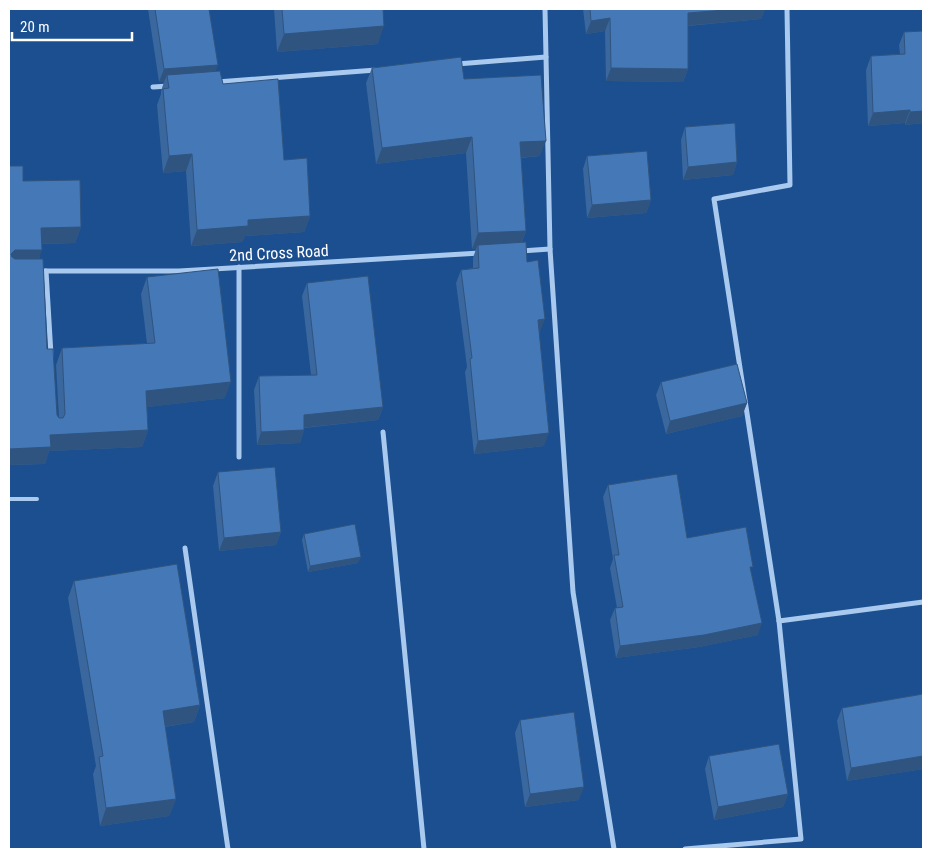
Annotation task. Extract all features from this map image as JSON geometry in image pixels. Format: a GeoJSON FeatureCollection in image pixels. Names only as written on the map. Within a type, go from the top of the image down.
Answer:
{"type":"FeatureCollection","features":[{"type":"Feature","properties":{"kind":"street"},"geometry":{"type":"LineString","coordinates":[[545,9],[550,249],[573,592],[614,849]]}},
{"type":"Feature","properties":{"kind":"street"},"geometry":{"type":"LineString","coordinates":[[685,849],[801,839],[779,621],[714,199],[790,185],[787,9]]}},
{"type":"Feature","properties":{"kind":"street"},"geometry":{"type":"LineString","coordinates":[[448,64],[546,57]]}},
{"type":"Feature","properties":{"kind":"street"},"geometry":{"type":"LineString","coordinates":[[212,82],[379,70]]}},
{"type":"Feature","properties":{"kind":"street"},"geometry":{"type":"LineString","coordinates":[[153,87],[172,86]]}},
{"type":"Feature","properties":{"kind":"street"},"geometry":{"type":"LineString","coordinates":[[510,252],[550,249]]}},
{"type":"Feature","properties":{"kind":"street","name":"2nd Cross Road"},"geometry":{"type":"LineString","coordinates":[[27,271],[179,271],[490,253]]}},
{"type":"Feature","properties":{"kind":"street"},"geometry":{"type":"LineString","coordinates":[[239,267],[239,457]]}},
{"type":"Feature","properties":{"kind":"street"},"geometry":{"type":"LineString","coordinates":[[46,271],[51,365]]}},
{"type":"Feature","properties":{"kind":"street"},"geometry":{"type":"LineString","coordinates":[[383,432],[424,849]]}},
{"type":"Feature","properties":{"kind":"street"},"geometry":{"type":"LineString","coordinates":[[185,548],[228,849]]}},
{"type":"Feature","properties":{"kind":"street"},"geometry":{"type":"LineString","coordinates":[[779,621],[923,602]]}},
{"type":"Feature","properties":{"kind":"lane"},"geometry":{"type":"LineString","coordinates":[[9,499],[37,499]]}},
{"type":"Feature","properties":{"kind":"building"},"geometry":{"type":"Polygon","coordinates":[[[155,9],[209,9],[218,65],[164,69],[155,9]]]}},
{"type":"Feature","properties":{"kind":"building"},"geometry":{"type":"Polygon","coordinates":[[[282,9],[383,9],[384,26],[284,34],[282,9]]]}},
{"type":"Feature","properties":{"kind":"building"},"geometry":{"type":"Polygon","coordinates":[[[590,9],[737,9],[688,13],[688,69],[611,68],[610,18],[591,21],[590,9]]]}},
{"type":"Feature","properties":{"kind":"building"},"geometry":{"type":"Polygon","coordinates":[[[923,31],[923,111],[910,112],[910,110],[873,113],[871,56],[905,54],[904,32],[923,31]]]}},
{"type":"Feature","properties":{"kind":"building"},"geometry":{"type":"Polygon","coordinates":[[[461,57],[464,79],[541,75],[546,141],[520,142],[526,231],[478,233],[472,137],[382,148],[372,68],[461,57]]]}},
{"type":"Feature","properties":{"kind":"building"},"geometry":{"type":"Polygon","coordinates":[[[220,71],[223,84],[278,79],[284,160],[307,158],[310,216],[248,220],[248,226],[197,230],[192,154],[169,156],[163,89],[169,88],[167,75],[220,71]]]}},
{"type":"Feature","properties":{"kind":"building"},"geometry":{"type":"Polygon","coordinates":[[[735,123],[737,162],[688,167],[685,127],[735,123]]]}},
{"type":"Feature","properties":{"kind":"building"},"geometry":{"type":"Polygon","coordinates":[[[647,151],[651,200],[592,205],[587,156],[647,151]]]}},
{"type":"Feature","properties":{"kind":"building"},"geometry":{"type":"Polygon","coordinates":[[[9,166],[23,166],[23,181],[80,180],[81,227],[41,228],[42,250],[15,250],[11,254],[15,259],[43,259],[47,349],[53,349],[57,415],[59,418],[63,418],[65,414],[62,348],[155,343],[147,277],[218,269],[231,382],[146,391],[148,430],[50,435],[51,447],[9,449],[9,166]]]}},
{"type":"Feature","properties":{"kind":"building"},"geometry":{"type":"Polygon","coordinates":[[[526,242],[527,262],[538,260],[545,319],[538,320],[549,433],[478,441],[470,359],[472,358],[461,270],[479,268],[478,245],[526,242]]]}},
{"type":"Feature","properties":{"kind":"building"},"geometry":{"type":"Polygon","coordinates":[[[368,276],[383,407],[304,415],[304,430],[261,432],[259,376],[317,375],[307,283],[368,276]]]}},
{"type":"Feature","properties":{"kind":"building"},"geometry":{"type":"Polygon","coordinates":[[[737,364],[747,403],[670,421],[661,382],[737,364]]]}},
{"type":"Feature","properties":{"kind":"building"},"geometry":{"type":"Polygon","coordinates":[[[275,467],[281,532],[224,538],[218,472],[275,467]]]}},
{"type":"Feature","properties":{"kind":"building"},"geometry":{"type":"Polygon","coordinates":[[[677,474],[687,538],[746,527],[753,567],[750,567],[762,623],[704,635],[620,646],[615,608],[623,607],[614,555],[619,555],[608,485],[677,474]]]}},
{"type":"Feature","properties":{"kind":"building"},"geometry":{"type":"Polygon","coordinates":[[[355,524],[361,557],[310,566],[304,534],[355,524]]]}},
{"type":"Feature","properties":{"kind":"building"},"geometry":{"type":"Polygon","coordinates":[[[177,564],[200,705],[163,711],[176,799],[106,808],[99,757],[103,756],[74,581],[177,564]]]}},
{"type":"Feature","properties":{"kind":"building"},"geometry":{"type":"Polygon","coordinates":[[[923,694],[923,756],[851,768],[842,708],[923,694]]]}},
{"type":"Feature","properties":{"kind":"building"},"geometry":{"type":"Polygon","coordinates":[[[574,712],[584,787],[530,794],[520,720],[574,712]]]}},
{"type":"Feature","properties":{"kind":"building"},"geometry":{"type":"Polygon","coordinates":[[[779,744],[788,794],[718,807],[709,756],[779,744]]]}}]}
